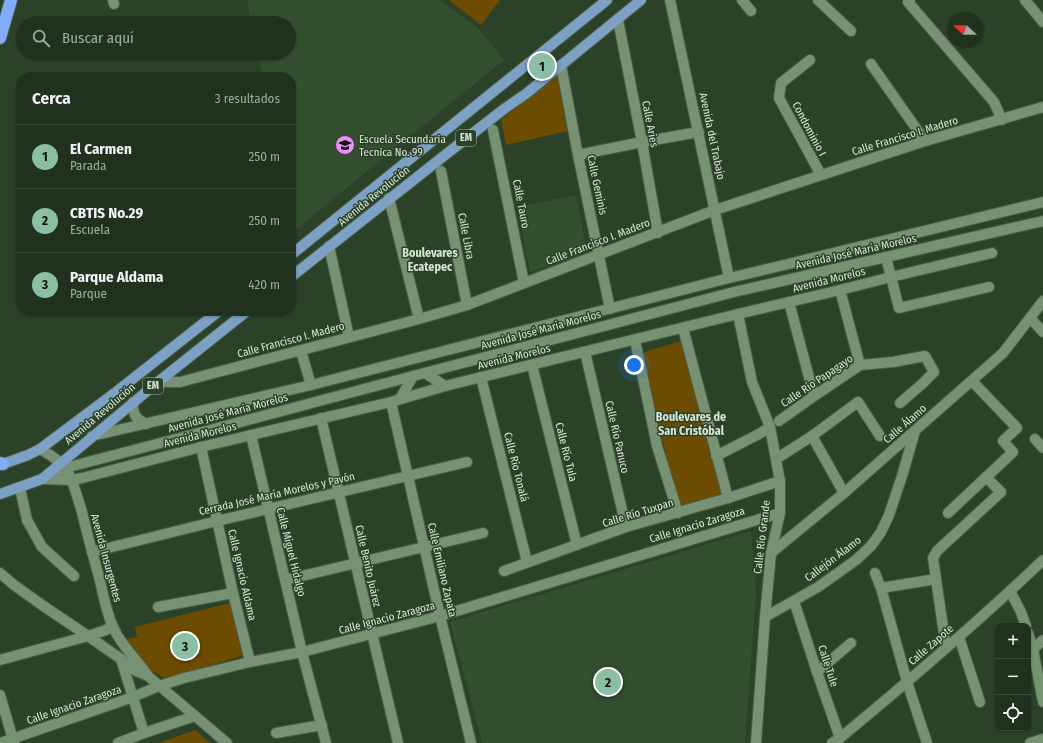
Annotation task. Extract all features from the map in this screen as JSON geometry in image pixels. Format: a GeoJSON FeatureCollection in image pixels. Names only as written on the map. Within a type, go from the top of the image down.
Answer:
{"type":"FeatureCollection","features":[{"type":"Feature","properties":{"kind":"highway"},"geometry":{"type":"LineString","coordinates":[[0,38],[11,0]]}},
{"type":"Feature","properties":{"kind":"main road","name":"Avenida Revolución"},"geometry":{"type":"LineString","coordinates":[[296,251],[607,0]]}},
{"type":"Feature","properties":{"kind":"main road","name":"Avenida Revolución"},"geometry":{"type":"LineString","coordinates":[[296,273],[445,154],[527,93],[641,0]]}},
{"type":"Feature","properties":{"kind":"main road","name":"Avenida Revolución"},"geometry":{"type":"LineString","coordinates":[[1,464],[28,455],[40,449],[116,392],[213,316]]}},
{"type":"Feature","properties":{"kind":"main road","name":"Avenida Revolución"},"geometry":{"type":"LineString","coordinates":[[0,494],[20,488],[45,477],[63,466],[92,436],[241,316]]}},
{"type":"Feature","properties":{"kind":"street","name":"Avenida del Trabajo"},"geometry":{"type":"LineString","coordinates":[[670,0],[729,278]]}},
{"type":"Feature","properties":{"kind":"street"},"geometry":{"type":"LineString","coordinates":[[742,0],[751,11]]}},
{"type":"Feature","properties":{"kind":"street"},"geometry":{"type":"LineString","coordinates":[[818,0],[851,31]]}},
{"type":"Feature","properties":{"kind":"street"},"geometry":{"type":"LineString","coordinates":[[910,0],[908,2],[994,102],[1002,120]]}},
{"type":"Feature","properties":{"kind":"street"},"geometry":{"type":"LineString","coordinates":[[1025,0],[1043,22]]}},
{"type":"Feature","properties":{"kind":"street","name":"Calle Aries"},"geometry":{"type":"LineString","coordinates":[[618,20],[658,233]]}},
{"type":"Feature","properties":{"kind":"street","name":"Condominio I"},"geometry":{"type":"LineString","coordinates":[[810,60],[781,83],[779,98],[821,175]]}},
{"type":"Feature","properties":{"kind":"street"},"geometry":{"type":"LineString","coordinates":[[871,64],[925,141]]}},
{"type":"Feature","properties":{"kind":"street","name":"Calle Geminis"},"geometry":{"type":"LineString","coordinates":[[561,65],[610,309]]}},
{"type":"Feature","properties":{"kind":"street","name":"Calle Francisco I. Madero"},"geometry":{"type":"LineString","coordinates":[[158,382],[180,382],[301,351],[467,305],[715,210],[925,141],[1043,107]]}},
{"type":"Feature","properties":{"kind":"street","name":"Calle Tauro"},"geometry":{"type":"LineString","coordinates":[[493,130],[524,283]]}},
{"type":"Feature","properties":{"kind":"street"},"geometry":{"type":"LineString","coordinates":[[578,155],[699,132]]}},
{"type":"Feature","properties":{"kind":"street","name":"Calle Libra"},"geometry":{"type":"LineString","coordinates":[[441,171],[467,305]]}},
{"type":"Feature","properties":{"kind":"street"},"geometry":{"type":"LineString","coordinates":[[390,198],[419,319]]}},
{"type":"Feature","properties":{"kind":"street","name":"Avenida José María Morelos"},"geometry":{"type":"LineString","coordinates":[[92,436],[311,385],[729,278],[1043,202]]}},
{"type":"Feature","properties":{"kind":"street","name":"Avenida José María Morelos"},"geometry":{"type":"LineString","coordinates":[[63,466],[195,434],[734,292],[1043,221]]}},
{"type":"Feature","properties":{"kind":"street"},"geometry":{"type":"LineString","coordinates":[[329,246],[349,337]]}},
{"type":"Feature","properties":{"kind":"street","name":"Avenida Morelos"},"geometry":{"type":"LineString","coordinates":[[45,477],[71,480],[396,400],[481,377],[992,253]]}},
{"type":"Feature","properties":{"kind":"street"},"geometry":{"type":"LineString","coordinates":[[886,257],[899,308],[989,286]]}},
{"type":"Feature","properties":{"kind":"street"},"geometry":{"type":"LineString","coordinates":[[734,292],[780,266]]}},
{"type":"Feature","properties":{"kind":"street"},"geometry":{"type":"LineString","coordinates":[[840,290],[860,365]]}},
{"type":"Feature","properties":{"kind":"street","name":"Calle Álamo"},"geometry":{"type":"LineString","coordinates":[[771,553],[916,431],[1003,353],[1043,301]]}},
{"type":"Feature","properties":{"kind":"street"},"geometry":{"type":"LineString","coordinates":[[789,302],[814,396]]}},
{"type":"Feature","properties":{"kind":"street","name":"Calle Río Grande"},"geometry":{"type":"LineString","coordinates":[[738,314],[752,382],[770,427],[780,481],[780,513],[771,553],[756,743]]}},
{"type":"Feature","properties":{"kind":"street"},"geometry":{"type":"LineString","coordinates":[[1030,318],[1043,332]]}},
{"type":"Feature","properties":{"kind":"street"},"geometry":{"type":"LineString","coordinates":[[683,328],[728,498]]}},
{"type":"Feature","properties":{"kind":"street"},"geometry":{"type":"LineString","coordinates":[[635,340],[657,446],[678,513]]}},
{"type":"Feature","properties":{"kind":"street"},"geometry":{"type":"LineString","coordinates":[[301,351],[311,385]]}},
{"type":"Feature","properties":{"kind":"street","name":"Calle Río Panuco"},"geometry":{"type":"LineString","coordinates":[[585,352],[626,527]]}},
{"type":"Feature","properties":{"kind":"street","name":"Calle Río Papagayo"},"geometry":{"type":"LineString","coordinates":[[779,421],[860,365],[893,362],[925,356],[934,372],[900,403]]}},
{"type":"Feature","properties":{"kind":"street","name":"Calle Río Tula"},"geometry":{"type":"LineString","coordinates":[[532,365],[577,545]]}},
{"type":"Feature","properties":{"kind":"street"},"geometry":{"type":"LineString","coordinates":[[425,373],[445,386]]}},
{"type":"Feature","properties":{"kind":"street"},"geometry":{"type":"LineString","coordinates":[[396,400],[413,376]]}},
{"type":"Feature","properties":{"kind":"street","name":"Calle Río Tonalá"},"geometry":{"type":"LineString","coordinates":[[481,377],[527,562]]}},
{"type":"Feature","properties":{"kind":"street"},"geometry":{"type":"LineString","coordinates":[[948,513],[1013,452],[1003,441],[1017,428],[972,381]]}},
{"type":"Feature","properties":{"kind":"street","name":"Calle Emiliano Zapata"},"geometry":{"type":"LineString","coordinates":[[396,400],[408,476],[471,743]]}},
{"type":"Feature","properties":{"kind":"street"},"geometry":{"type":"LineString","coordinates":[[133,402],[133,411],[137,419],[146,424]]}},
{"type":"Feature","properties":{"kind":"street"},"geometry":{"type":"LineString","coordinates":[[776,459],[812,436],[858,402],[880,436]]}},
{"type":"Feature","properties":{"kind":"street","name":"Calle Benito Juárez"},"geometry":{"type":"LineString","coordinates":[[322,418],[338,492],[398,743]]}},
{"type":"Feature","properties":{"kind":"street"},"geometry":{"type":"LineString","coordinates":[[716,456],[770,427]]}},
{"type":"Feature","properties":{"kind":"street","name":"Callejón Álamo"},"geometry":{"type":"LineString","coordinates":[[765,617],[818,587],[856,560],[871,546],[881,532],[889,516],[916,431]]}},
{"type":"Feature","properties":{"kind":"street","name":"Calle Miguel Hidalgo"},"geometry":{"type":"LineString","coordinates":[[251,435],[302,652],[326,743]]}},
{"type":"Feature","properties":{"kind":"street"},"geometry":{"type":"LineString","coordinates":[[812,436],[844,493]]}},
{"type":"Feature","properties":{"kind":"street"},"geometry":{"type":"LineString","coordinates":[[1035,440],[1043,448]]}},
{"type":"Feature","properties":{"kind":"street","name":"Calle Ignacio Aldama"},"geometry":{"type":"LineString","coordinates":[[201,447],[233,593],[250,662]]}},
{"type":"Feature","properties":{"kind":"street","name":"Avenida Insurgentes"},"geometry":{"type":"LineString","coordinates":[[40,449],[49,454],[63,466],[71,480],[79,504],[112,626],[119,639],[141,665],[148,676],[227,743]]}},
{"type":"Feature","properties":{"kind":"street","name":"Cerrada José María Morelos y Pavón"},"geometry":{"type":"LineString","coordinates":[[92,552],[467,462]]}},
{"type":"Feature","properties":{"kind":"street"},"geometry":{"type":"LineString","coordinates":[[946,648],[933,558],[937,551],[1001,492],[986,477]]}},
{"type":"Feature","properties":{"kind":"street","name":"Calle Río Tuxpan"},"geometry":{"type":"LineString","coordinates":[[504,571],[626,527],[678,513],[780,481]]}},
{"type":"Feature","properties":{"kind":"street"},"geometry":{"type":"LineString","coordinates":[[20,488],[27,520],[42,547],[74,576]]}},
{"type":"Feature","properties":{"kind":"street","name":"Calle Ignacio Zaragoza"},"geometry":{"type":"LineString","coordinates":[[0,743],[14,741],[184,678],[250,662],[302,652],[440,616],[780,513]]}},
{"type":"Feature","properties":{"kind":"street"},"geometry":{"type":"LineString","coordinates":[[285,580],[483,533]]}},
{"type":"Feature","properties":{"kind":"street","name":"Calle Zapote"},"geometry":{"type":"LineString","coordinates":[[836,740],[959,637],[1043,560]]}},
{"type":"Feature","properties":{"kind":"street","name":"Avenida Insurgentes"},"geometry":{"type":"LineString","coordinates":[[0,573],[42,605],[121,659],[136,672],[148,676]]}},
{"type":"Feature","properties":{"kind":"street"},"geometry":{"type":"LineString","coordinates":[[875,573],[881,588],[907,682],[927,743]]}},
{"type":"Feature","properties":{"kind":"street"},"geometry":{"type":"LineString","coordinates":[[881,588],[936,579]]}},
{"type":"Feature","properties":{"kind":"street"},"geometry":{"type":"LineString","coordinates":[[1010,591],[1025,623]]}},
{"type":"Feature","properties":{"kind":"street"},"geometry":{"type":"LineString","coordinates":[[158,607],[233,593]]}},
{"type":"Feature","properties":{"kind":"street","name":"Calle Tule"},"geometry":{"type":"LineString","coordinates":[[794,600],[817,672],[836,740]]}},
{"type":"Feature","properties":{"kind":"street"},"geometry":{"type":"LineString","coordinates":[[0,660],[88,636],[106,630],[112,626]]}},
{"type":"Feature","properties":{"kind":"street"},"geometry":{"type":"LineString","coordinates":[[959,637],[980,702]]}},
{"type":"Feature","properties":{"kind":"street"},"geometry":{"type":"LineString","coordinates":[[1033,649],[1043,640]]}},
{"type":"Feature","properties":{"kind":"street"},"geometry":{"type":"LineString","coordinates":[[817,672],[851,643]]}},
{"type":"Feature","properties":{"kind":"street"},"geometry":{"type":"LineString","coordinates":[[1031,643],[1042,686],[1043,702]]}},
{"type":"Feature","properties":{"kind":"street"},"geometry":{"type":"LineString","coordinates":[[121,659],[144,733]]}},
{"type":"Feature","properties":{"kind":"street"},"geometry":{"type":"LineString","coordinates":[[0,695],[14,741]]}},
{"type":"Feature","properties":{"kind":"street"},"geometry":{"type":"LineString","coordinates":[[118,743],[196,716]]}},
{"type":"Feature","properties":{"kind":"street"},"geometry":{"type":"LineString","coordinates":[[276,733],[322,725]]}},
{"type":"Feature","properties":{"kind":"street"},"geometry":{"type":"LineString","coordinates":[[1030,743],[1043,739]]}},
{"type":"Feature","properties":{"kind":"shaded area","name":"Escuela Secundaria Tecnica No. 99"},"geometry":{"type":"Polygon","coordinates":[[[247,0],[440,0],[478,28],[504,60],[296,229],[296,72],[262,72],[259,60],[296,60],[296,16],[250,16],[247,0]]]}},
{"type":"Feature","properties":{"kind":"shaded area"},"geometry":{"type":"Polygon","coordinates":[[[449,0],[500,0],[481,25],[449,0]]]}},
{"type":"Feature","properties":{"kind":"shaded area"},"geometry":{"type":"Polygon","coordinates":[[[557,74],[568,131],[506,145],[501,120],[557,74]]]}},
{"type":"Feature","properties":{"kind":"shaded area"},"geometry":{"type":"Polygon","coordinates":[[[576,195],[587,253],[530,272],[518,207],[576,195]]]}},
{"type":"Feature","properties":{"kind":"shaded area"},"geometry":{"type":"Polygon","coordinates":[[[681,341],[723,496],[679,507],[641,353],[681,341]]]}},
{"type":"Feature","properties":{"kind":"shaded area"},"geometry":{"type":"Polygon","coordinates":[[[751,531],[756,593],[745,743],[482,743],[450,622],[751,531]]]}},
{"type":"Feature","properties":{"kind":"shaded area"},"geometry":{"type":"Polygon","coordinates":[[[230,603],[242,656],[166,679],[149,669],[125,639],[137,637],[135,627],[230,603]]]}},
{"type":"Feature","properties":{"kind":"shaded area"},"geometry":{"type":"Polygon","coordinates":[[[195,730],[210,743],[159,743],[195,730]]]}},
{"type":"Feature","properties":{"kind":"place","name":"El Carmen"},"geometry":{"type":"Point","coordinates":[542,66]}},
{"type":"Feature","properties":{"kind":"place","name":"Escuela Secundaria Tecnica No. 99"},"geometry":{"type":"Point","coordinates":[345,145]}},
{"type":"Feature","properties":{"kind":"place","name":"Parque Aldama"},"geometry":{"type":"Point","coordinates":[185,646]}},
{"type":"Feature","properties":{"kind":"place","name":"CBTIS No.29"},"geometry":{"type":"Point","coordinates":[608,682]}},
{"type":"Feature","properties":{"kind":"district","name":"Boulevares Ecatepec"},"geometry":{"type":"Point","coordinates":[430,260]}},
{"type":"Feature","properties":{"kind":"district","name":"Boulevares de San Cristóbal"},"geometry":{"type":"Point","coordinates":[691,424]}}]}
